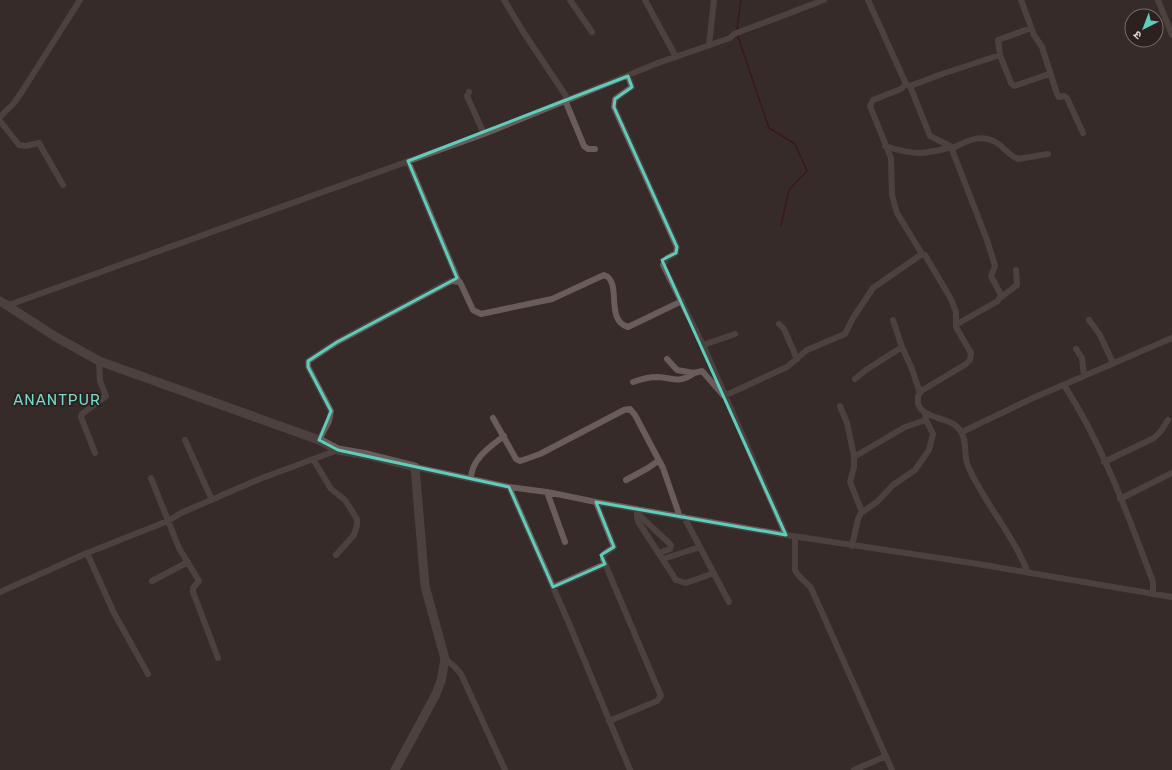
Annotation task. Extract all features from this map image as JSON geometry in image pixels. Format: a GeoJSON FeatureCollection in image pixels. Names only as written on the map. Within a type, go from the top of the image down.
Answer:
{"type":"FeatureCollection","features":[{"type":"Feature","properties":{"kind":"street"},"geometry":{"type":"LineString","coordinates":[[0,117],[14,103],[23,90],[80,0]]}},
{"type":"Feature","properties":{"kind":"street"},"geometry":{"type":"LineString","coordinates":[[504,0],[566,100],[584,146],[588,149],[595,149]]}},
{"type":"Feature","properties":{"kind":"street"},"geometry":{"type":"LineString","coordinates":[[570,0],[592,32]]}},
{"type":"Feature","properties":{"kind":"street"},"geometry":{"type":"LineString","coordinates":[[645,0],[676,58]]}},
{"type":"Feature","properties":{"kind":"street"},"geometry":{"type":"LineString","coordinates":[[709,45],[714,0]]}},
{"type":"Feature","properties":{"kind":"street"},"geometry":{"type":"LineString","coordinates":[[2,304],[484,134],[566,100],[730,38],[740,32],[824,0]]}},
{"type":"Feature","properties":{"kind":"street"},"geometry":{"type":"LineString","coordinates":[[868,0],[930,136],[952,147],[987,240],[995,266],[991,274],[1000,293],[1000,298]]}},
{"type":"Feature","properties":{"kind":"street"},"geometry":{"type":"LineString","coordinates":[[1021,0],[1031,28],[1042,47],[1049,74],[1058,96],[1067,98],[1083,133]]}},
{"type":"Feature","properties":{"kind":"street"},"geometry":{"type":"LineString","coordinates":[[1158,0],[1165,14],[1172,35]]}},
{"type":"Feature","properties":{"kind":"street"},"geometry":{"type":"LineString","coordinates":[[1165,14],[1172,11]]}},
{"type":"Feature","properties":{"kind":"street"},"geometry":{"type":"LineString","coordinates":[[1031,28],[1000,38],[997,42],[1000,55],[1013,86],[1049,74]]}},
{"type":"Feature","properties":{"kind":"street"},"geometry":{"type":"LineString","coordinates":[[920,393],[966,364],[970,360],[969,349],[956,327],[956,312],[949,294],[940,282],[928,257],[922,254],[897,213],[892,195],[891,158],[870,110],[870,103],[873,100],[908,85],[1000,55]]}},
{"type":"Feature","properties":{"kind":"street"},"geometry":{"type":"LineString","coordinates":[[628,76],[632,87],[615,99],[614,107],[677,247],[676,253],[667,258],[663,264],[702,345],[786,535]]}},
{"type":"Feature","properties":{"kind":"street"},"geometry":{"type":"LineString","coordinates":[[468,92],[467,96],[484,134]]}},
{"type":"Feature","properties":{"kind":"street"},"geometry":{"type":"LineString","coordinates":[[0,122],[19,145],[26,146],[39,143],[63,185]]}},
{"type":"Feature","properties":{"kind":"street"},"geometry":{"type":"LineString","coordinates":[[885,146],[919,154],[952,147],[968,140],[985,138],[998,143],[1018,159],[1048,154]]}},
{"type":"Feature","properties":{"kind":"street"},"geometry":{"type":"LineString","coordinates":[[408,161],[458,280],[474,310],[481,314],[552,299],[604,275],[608,276],[612,282],[616,316],[624,326],[633,326],[682,301]]}},
{"type":"Feature","properties":{"kind":"street"},"geometry":{"type":"LineString","coordinates":[[724,396],[787,366],[807,350],[845,334],[853,318],[873,288],[922,254]]}},
{"type":"Feature","properties":{"kind":"street"},"geometry":{"type":"LineString","coordinates":[[957,324],[994,303],[1016,287],[1018,283],[1016,270]]}},
{"type":"Feature","properties":{"kind":"street"},"geometry":{"type":"LineString","coordinates":[[319,440],[329,421],[331,411],[308,366],[308,361],[337,342],[408,303],[451,281],[458,280]]}},
{"type":"Feature","properties":{"kind":"street"},"geometry":{"type":"LineString","coordinates":[[2,304],[99,361],[319,440],[338,450],[367,455],[508,487],[547,492],[637,511],[682,517],[852,546],[1028,572],[1172,597]]}},
{"type":"Feature","properties":{"kind":"street"},"geometry":{"type":"LineString","coordinates":[[852,546],[858,519],[862,512],[877,502],[892,485],[920,466],[933,438],[932,428],[918,404],[920,393],[893,320]]}},
{"type":"Feature","properties":{"kind":"street"},"geometry":{"type":"LineString","coordinates":[[1089,320],[1100,335],[1112,363]]}},
{"type":"Feature","properties":{"kind":"street"},"geometry":{"type":"LineString","coordinates":[[779,324],[784,329],[797,359]]}},
{"type":"Feature","properties":{"kind":"street"},"geometry":{"type":"LineString","coordinates":[[702,345],[735,334]]}},
{"type":"Feature","properties":{"kind":"street"},"geometry":{"type":"LineString","coordinates":[[962,432],[1112,363],[1172,338]]}},
{"type":"Feature","properties":{"kind":"street"},"geometry":{"type":"LineString","coordinates":[[855,379],[866,370],[902,347]]}},
{"type":"Feature","properties":{"kind":"street"},"geometry":{"type":"LineString","coordinates":[[1076,349],[1082,358],[1084,376]]}},
{"type":"Feature","properties":{"kind":"street"},"geometry":{"type":"LineString","coordinates":[[667,358],[677,370],[694,373]]}},
{"type":"Feature","properties":{"kind":"street"},"geometry":{"type":"LineString","coordinates":[[95,453],[81,417],[82,414],[106,396],[100,381],[99,361]]}},
{"type":"Feature","properties":{"kind":"street"},"geometry":{"type":"LineString","coordinates":[[633,382],[654,377],[678,380],[685,379],[694,373],[702,371],[724,396]]}},
{"type":"Feature","properties":{"kind":"street"},"geometry":{"type":"LineString","coordinates":[[1064,385],[1087,424],[1120,499],[1153,582],[1153,594]]}},
{"type":"Feature","properties":{"kind":"street"},"geometry":{"type":"LineString","coordinates":[[840,406],[847,423],[854,456],[854,467],[850,482],[862,512]]}},
{"type":"Feature","properties":{"kind":"street"},"geometry":{"type":"LineString","coordinates":[[493,418],[516,459],[523,461],[551,449],[624,410],[630,409],[636,415],[658,461],[663,468],[682,517],[700,547],[729,602]]}},
{"type":"Feature","properties":{"kind":"street"},"geometry":{"type":"LineString","coordinates":[[854,456],[926,416],[950,422],[962,432],[968,466],[1016,546],[1028,572]]}},
{"type":"Feature","properties":{"kind":"street"},"geometry":{"type":"LineString","coordinates":[[1104,462],[1154,438],[1161,431],[1168,420]]}},
{"type":"Feature","properties":{"kind":"street"},"geometry":{"type":"LineString","coordinates":[[471,479],[473,467],[480,456],[504,436]]}},
{"type":"Feature","properties":{"kind":"street"},"geometry":{"type":"LineString","coordinates":[[185,440],[212,500]]}},
{"type":"Feature","properties":{"kind":"street"},"geometry":{"type":"LineString","coordinates":[[0,592],[87,553],[168,521],[212,500],[338,450]]}},
{"type":"Feature","properties":{"kind":"street"},"geometry":{"type":"LineString","coordinates":[[313,459],[331,489],[345,500],[356,519],[357,525],[354,535],[336,555]]}},
{"type":"Feature","properties":{"kind":"street"},"geometry":{"type":"LineString","coordinates":[[626,480],[658,461]]}},
{"type":"Feature","properties":{"kind":"street"},"geometry":{"type":"LineString","coordinates":[[395,770],[436,694],[441,681],[445,659],[425,586],[415,467]]}},
{"type":"Feature","properties":{"kind":"street"},"geometry":{"type":"LineString","coordinates":[[1120,499],[1172,473]]}},
{"type":"Feature","properties":{"kind":"street"},"geometry":{"type":"LineString","coordinates":[[151,478],[168,521],[199,581],[193,588],[193,592],[218,658]]}},
{"type":"Feature","properties":{"kind":"street"},"geometry":{"type":"LineString","coordinates":[[508,487],[553,587],[630,770]]}},
{"type":"Feature","properties":{"kind":"street"},"geometry":{"type":"LineString","coordinates":[[547,492],[566,542]]}},
{"type":"Feature","properties":{"kind":"street"},"geometry":{"type":"LineString","coordinates":[[596,502],[614,547],[602,556],[662,696],[658,701],[610,721]]}},
{"type":"Feature","properties":{"kind":"street"},"geometry":{"type":"LineString","coordinates":[[637,511],[639,523],[676,580],[682,583],[714,573]]}},
{"type":"Feature","properties":{"kind":"street"},"geometry":{"type":"LineString","coordinates":[[637,511],[671,545],[670,549],[659,553]]}},
{"type":"Feature","properties":{"kind":"street"},"geometry":{"type":"LineString","coordinates":[[795,536],[795,570],[797,574],[810,585],[892,770]]}},
{"type":"Feature","properties":{"kind":"street"},"geometry":{"type":"LineString","coordinates":[[663,559],[700,547]]}},
{"type":"Feature","properties":{"kind":"street"},"geometry":{"type":"LineString","coordinates":[[87,553],[114,613],[148,674]]}},
{"type":"Feature","properties":{"kind":"street"},"geometry":{"type":"LineString","coordinates":[[152,581],[188,562]]}},
{"type":"Feature","properties":{"kind":"street"},"geometry":{"type":"LineString","coordinates":[[553,587],[605,564]]}},
{"type":"Feature","properties":{"kind":"street"},"geometry":{"type":"LineString","coordinates":[[445,659],[461,674],[505,770]]}},
{"type":"Feature","properties":{"kind":"street"},"geometry":{"type":"LineString","coordinates":[[854,770],[886,756]]}},
{"type":"Feature","properties":{"kind":"highlighted area"},"geometry":{"type":"Polygon","coordinates":[[[628,76],[632,87],[615,99],[614,107],[677,247],[676,253],[662,260],[786,535],[596,502],[614,547],[601,555],[605,564],[553,587],[509,487],[338,450],[319,440],[331,411],[308,367],[308,361],[337,342],[457,278],[408,161],[628,76]]]}},
{"type":"Feature","properties":{"kind":"waterway"},"geometry":{"type":"LineString","coordinates":[[737,30],[741,0]]}},
{"type":"Feature","properties":{"kind":"waterway"},"geometry":{"type":"LineString","coordinates":[[737,34],[769,128],[795,144],[807,171],[789,190],[781,225]]}},
{"type":"Feature","properties":{"kind":"district","name":"ANANTPUR"},"geometry":{"type":"Point","coordinates":[57,400]}}]}
